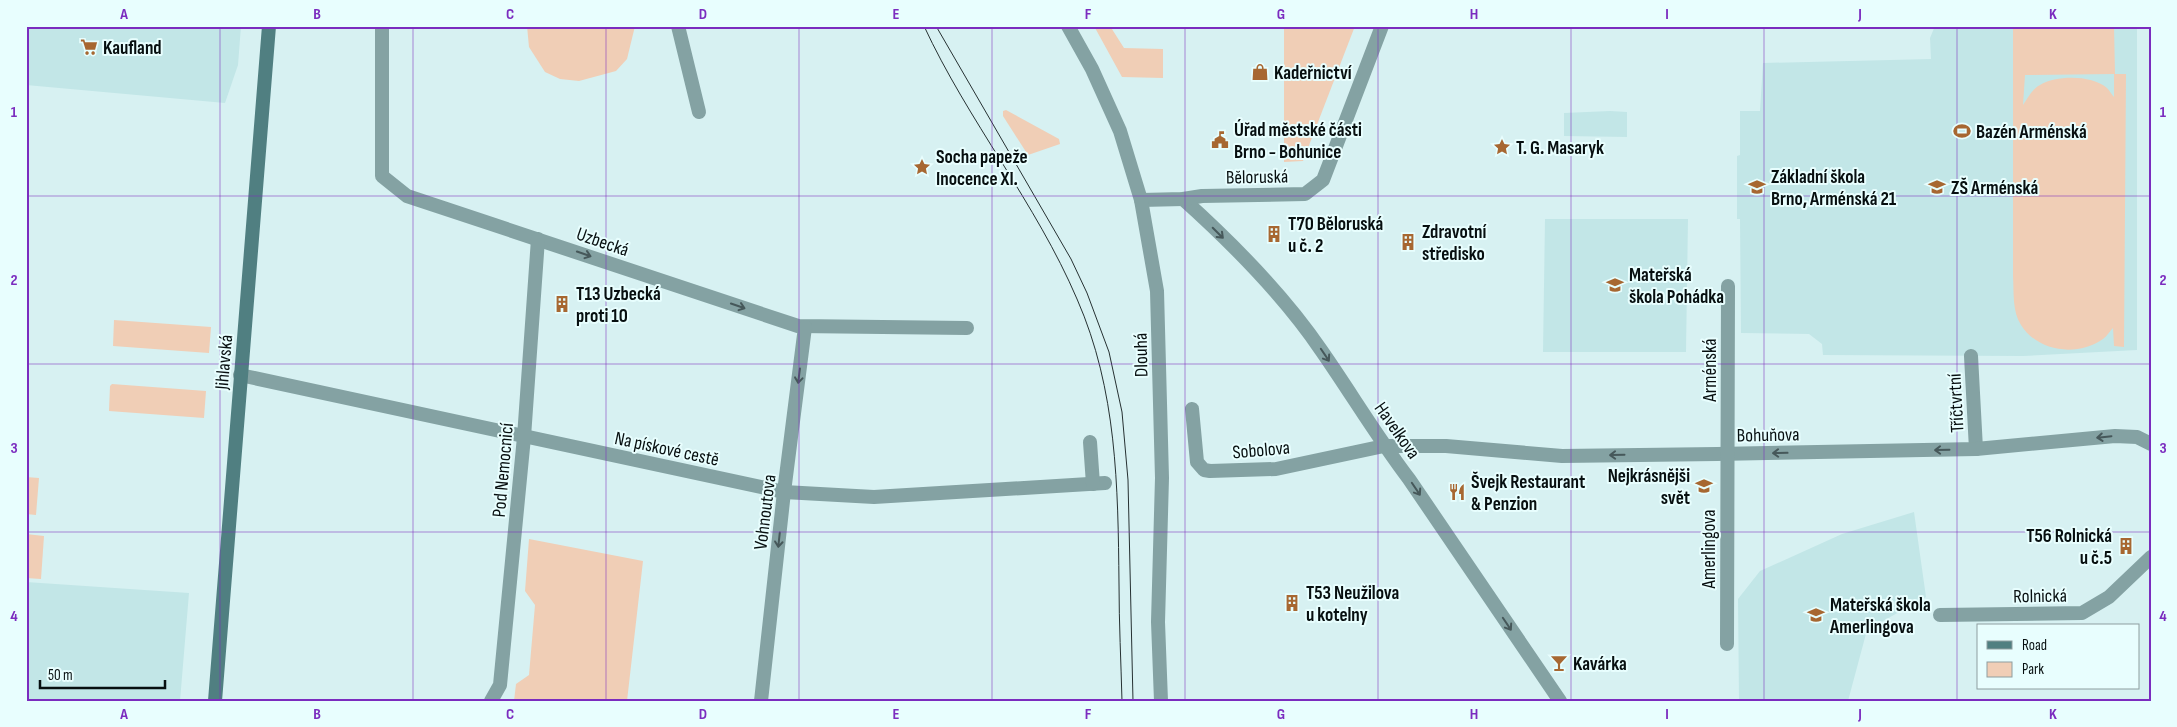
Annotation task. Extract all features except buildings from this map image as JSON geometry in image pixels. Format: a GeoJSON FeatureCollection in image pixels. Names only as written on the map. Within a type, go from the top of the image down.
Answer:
{"type":"FeatureCollection","features":[{"type":"Feature","properties":{"kind":"main road","name":"Jihlavská"},"geometry":{"type":"LineString","coordinates":[[216,701],[240,376],[269,26]]}},
{"type":"Feature","properties":{"kind":"street","name":"Uzbecká"},"geometry":{"type":"LineString","coordinates":[[382,26],[382,176],[407,196],[805,327],[967,328]]}},
{"type":"Feature","properties":{"kind":"street"},"geometry":{"type":"LineString","coordinates":[[678,26],[699,112]]}},
{"type":"Feature","properties":{"kind":"street","name":"Dlouhá"},"geometry":{"type":"LineString","coordinates":[[1068,26],[1092,69],[1120,131],[1141,200],[1158,291],[1162,478],[1158,622],[1161,701]]}},
{"type":"Feature","properties":{"kind":"street","name":"Běloruská"},"geometry":{"type":"LineString","coordinates":[[1141,200],[1183,199],[1202,196],[1306,194],[1323,180],[1382,26]]}},
{"type":"Feature","properties":{"kind":"street","name":"Havelkova"},"geometry":{"type":"LineString","coordinates":[[1183,199],[1277,293],[1321,349],[1384,446],[1560,701]]}},
{"type":"Feature","properties":{"kind":"street","name":"Pod Nemocnicí"},"geometry":{"type":"LineString","coordinates":[[491,701],[500,685],[524,437],[538,239]]}},
{"type":"Feature","properties":{"kind":"street","name":"Arménská"},"geometry":{"type":"LineString","coordinates":[[1727,454],[1728,286]]}},
{"type":"Feature","properties":{"kind":"street","name":"Vohnoutova"},"geometry":{"type":"LineString","coordinates":[[761,701],[784,492],[805,327]]}},
{"type":"Feature","properties":{"kind":"street","name":"Tříčtvrtní"},"geometry":{"type":"LineString","coordinates":[[1971,356],[1976,449]]}},
{"type":"Feature","properties":{"kind":"street","name":"Na pískové cestě"},"geometry":{"type":"LineString","coordinates":[[240,376],[784,492],[874,497],[1099,484],[1090,442]]}},
{"type":"Feature","properties":{"kind":"street","name":"Sobolova"},"geometry":{"type":"LineString","coordinates":[[1192,409],[1197,462],[1204,470],[1276,469],[1384,446]]}},
{"type":"Feature","properties":{"kind":"street","name":"Bohuňova"},"geometry":{"type":"LineString","coordinates":[[1384,446],[1446,446],[1562,456],[1976,449],[2115,436],[2137,437],[2151,444]]}},
{"type":"Feature","properties":{"kind":"street","name":"Amerlingova"},"geometry":{"type":"LineString","coordinates":[[1727,454],[1727,644]]}},
{"type":"Feature","properties":{"kind":"street","name":"Rolnická"},"geometry":{"type":"LineString","coordinates":[[1940,615],[2082,613],[2109,597],[2151,556]]}},
{"type":"Feature","properties":{"kind":"shaded area"},"geometry":{"type":"Polygon","coordinates":[[[26,26],[241,26],[238,65],[225,103],[26,85],[26,26]]]}},
{"type":"Feature","properties":{"kind":"shaded area","name":"ZŠ Arménská"},"geometry":{"type":"Polygon","coordinates":[[[1935,26],[2137,26],[2137,350],[2023,356],[1823,355],[1822,344],[1809,334],[1741,333],[1740,219],[1737,219],[1737,156],[1740,155],[1740,111],[1760,111],[1763,63],[1931,59],[1930,38],[1935,26]]]}},
{"type":"Feature","properties":{"kind":"shaded area"},"geometry":{"type":"Polygon","coordinates":[[[1627,112],[1627,137],[1564,136],[1564,113],[1627,112]]]}},
{"type":"Feature","properties":{"kind":"shaded area","name":"Mateřská škola Pohádka"},"geometry":{"type":"Polygon","coordinates":[[[1545,219],[1688,219],[1686,352],[1543,352],[1545,219]]]}},
{"type":"Feature","properties":{"kind":"shaded area","name":"Mateřská škola Amerlingova"},"geometry":{"type":"Polygon","coordinates":[[[1914,512],[1926,597],[1867,630],[1848,701],[1739,701],[1738,599],[1760,571],[1842,534],[1914,512]]]}},
{"type":"Feature","properties":{"kind":"shaded area"},"geometry":{"type":"Polygon","coordinates":[[[26,582],[189,593],[180,701],[26,701],[26,582]]]}},
{"type":"Feature","properties":{"kind":"green space"},"geometry":{"type":"Polygon","coordinates":[[[527,26],[635,26],[627,59],[616,71],[579,81],[560,79],[545,72],[529,47],[527,26]]]}},
{"type":"Feature","properties":{"kind":"green space"},"geometry":{"type":"Polygon","coordinates":[[[1094,26],[1110,26],[1124,48],[1163,49],[1163,78],[1122,77],[1094,26]]]}},
{"type":"Feature","properties":{"kind":"green space"},"geometry":{"type":"Polygon","coordinates":[[[1284,26],[1355,26],[1303,161],[1284,162],[1284,26]]]}},
{"type":"Feature","properties":{"kind":"green space"},"geometry":{"type":"Polygon","coordinates":[[[2013,26],[2114,26],[2115,74],[2126,74],[2124,347],[2114,346],[2113,328],[2103,339],[2093,345],[2082,348],[2059,349],[2037,341],[2028,334],[2018,320],[2014,301],[2013,26]],[[2114,74],[2025,75],[2023,105],[2037,87],[2056,79],[2065,78],[2084,79],[2101,84],[2114,97],[2114,74]]]}},
{"type":"Feature","properties":{"kind":"green space"},"geometry":{"type":"Polygon","coordinates":[[[1006,110],[1059,139],[1060,144],[1028,155],[1003,116],[1003,111],[1006,110]]]}},
{"type":"Feature","properties":{"kind":"green space"},"geometry":{"type":"Polygon","coordinates":[[[114,320],[211,327],[209,353],[113,346],[114,320]]]}},
{"type":"Feature","properties":{"kind":"green space"},"geometry":{"type":"Polygon","coordinates":[[[112,384],[206,391],[204,418],[109,411],[110,386],[112,384]]]}},
{"type":"Feature","properties":{"kind":"green space"},"geometry":{"type":"Polygon","coordinates":[[[26,477],[39,478],[36,515],[26,514],[26,477]]]}},
{"type":"Feature","properties":{"kind":"green space"},"geometry":{"type":"Polygon","coordinates":[[[26,534],[44,536],[41,579],[26,578],[26,534]]]}},
{"type":"Feature","properties":{"kind":"green space"},"geometry":{"type":"Polygon","coordinates":[[[529,539],[643,561],[627,701],[514,701],[516,684],[529,675],[535,605],[525,591],[529,539]]]}},
{"type":"Feature","properties":{"kind":"tram line"},"geometry":{"type":"LineString","coordinates":[[924,26],[961,95],[1042,229],[1077,299],[1090,333],[1108,403],[1113,439],[1118,511],[1122,701]]}},
{"type":"Feature","properties":{"kind":"tram line"},"geometry":{"type":"LineString","coordinates":[[936,26],[1071,259],[1087,293],[1109,352],[1122,412],[1128,480],[1133,701]]}},
{"type":"Feature","properties":{"kind":"place","name":"Kaufland"},"geometry":{"type":"Point","coordinates":[89,47]}},
{"type":"Feature","properties":{"kind":"place","name":"Kadeřnictví"},"geometry":{"type":"Point","coordinates":[1260,72]}},
{"type":"Feature","properties":{"kind":"place","name":"Bazén Arménská"},"geometry":{"type":"Point","coordinates":[1962,131]}},
{"type":"Feature","properties":{"kind":"place","name":"Úřad městské části Brno - Bohunice"},"geometry":{"type":"Point","coordinates":[1220,140]}},
{"type":"Feature","properties":{"kind":"place","name":"T. G. Masaryk"},"geometry":{"type":"Point","coordinates":[1502,147]}},
{"type":"Feature","properties":{"kind":"place","name":"Socha papeže Inocence XI."},"geometry":{"type":"Point","coordinates":[922,167]}},
{"type":"Feature","properties":{"kind":"place","name":"Základní škola Brno, Arménská 21"},"geometry":{"type":"Point","coordinates":[1757,187]}},
{"type":"Feature","properties":{"kind":"place","name":"ZŠ Arménská"},"geometry":{"type":"Point","coordinates":[1937,187]}},
{"type":"Feature","properties":{"kind":"place","name":"T70 Běloruská u č. 2"},"geometry":{"type":"Point","coordinates":[1274,234]}},
{"type":"Feature","properties":{"kind":"place","name":"Zdravotní středisko"},"geometry":{"type":"Point","coordinates":[1408,242]}},
{"type":"Feature","properties":{"kind":"place","name":"Mateřská škola Pohádka"},"geometry":{"type":"Point","coordinates":[1615,285]}},
{"type":"Feature","properties":{"kind":"place","name":"T13 Uzbecká proti 10"},"geometry":{"type":"Point","coordinates":[562,304]}},
{"type":"Feature","properties":{"kind":"place","name":"Nejkrásnějši svět"},"geometry":{"type":"Point","coordinates":[1704,486]}},
{"type":"Feature","properties":{"kind":"place","name":"Švejk Restaurant & Penzion"},"geometry":{"type":"Point","coordinates":[1457,492]}},
{"type":"Feature","properties":{"kind":"place","name":"T56 Rolnická u č.5"},"geometry":{"type":"Point","coordinates":[2126,546]}},
{"type":"Feature","properties":{"kind":"place","name":"T53 Neužilova u kotelny"},"geometry":{"type":"Point","coordinates":[1292,603]}},
{"type":"Feature","properties":{"kind":"place","name":"Mateřská škola Amerlingova"},"geometry":{"type":"Point","coordinates":[1816,615]}},
{"type":"Feature","properties":{"kind":"place","name":"Kavárka"},"geometry":{"type":"Point","coordinates":[1559,663]}}]}
